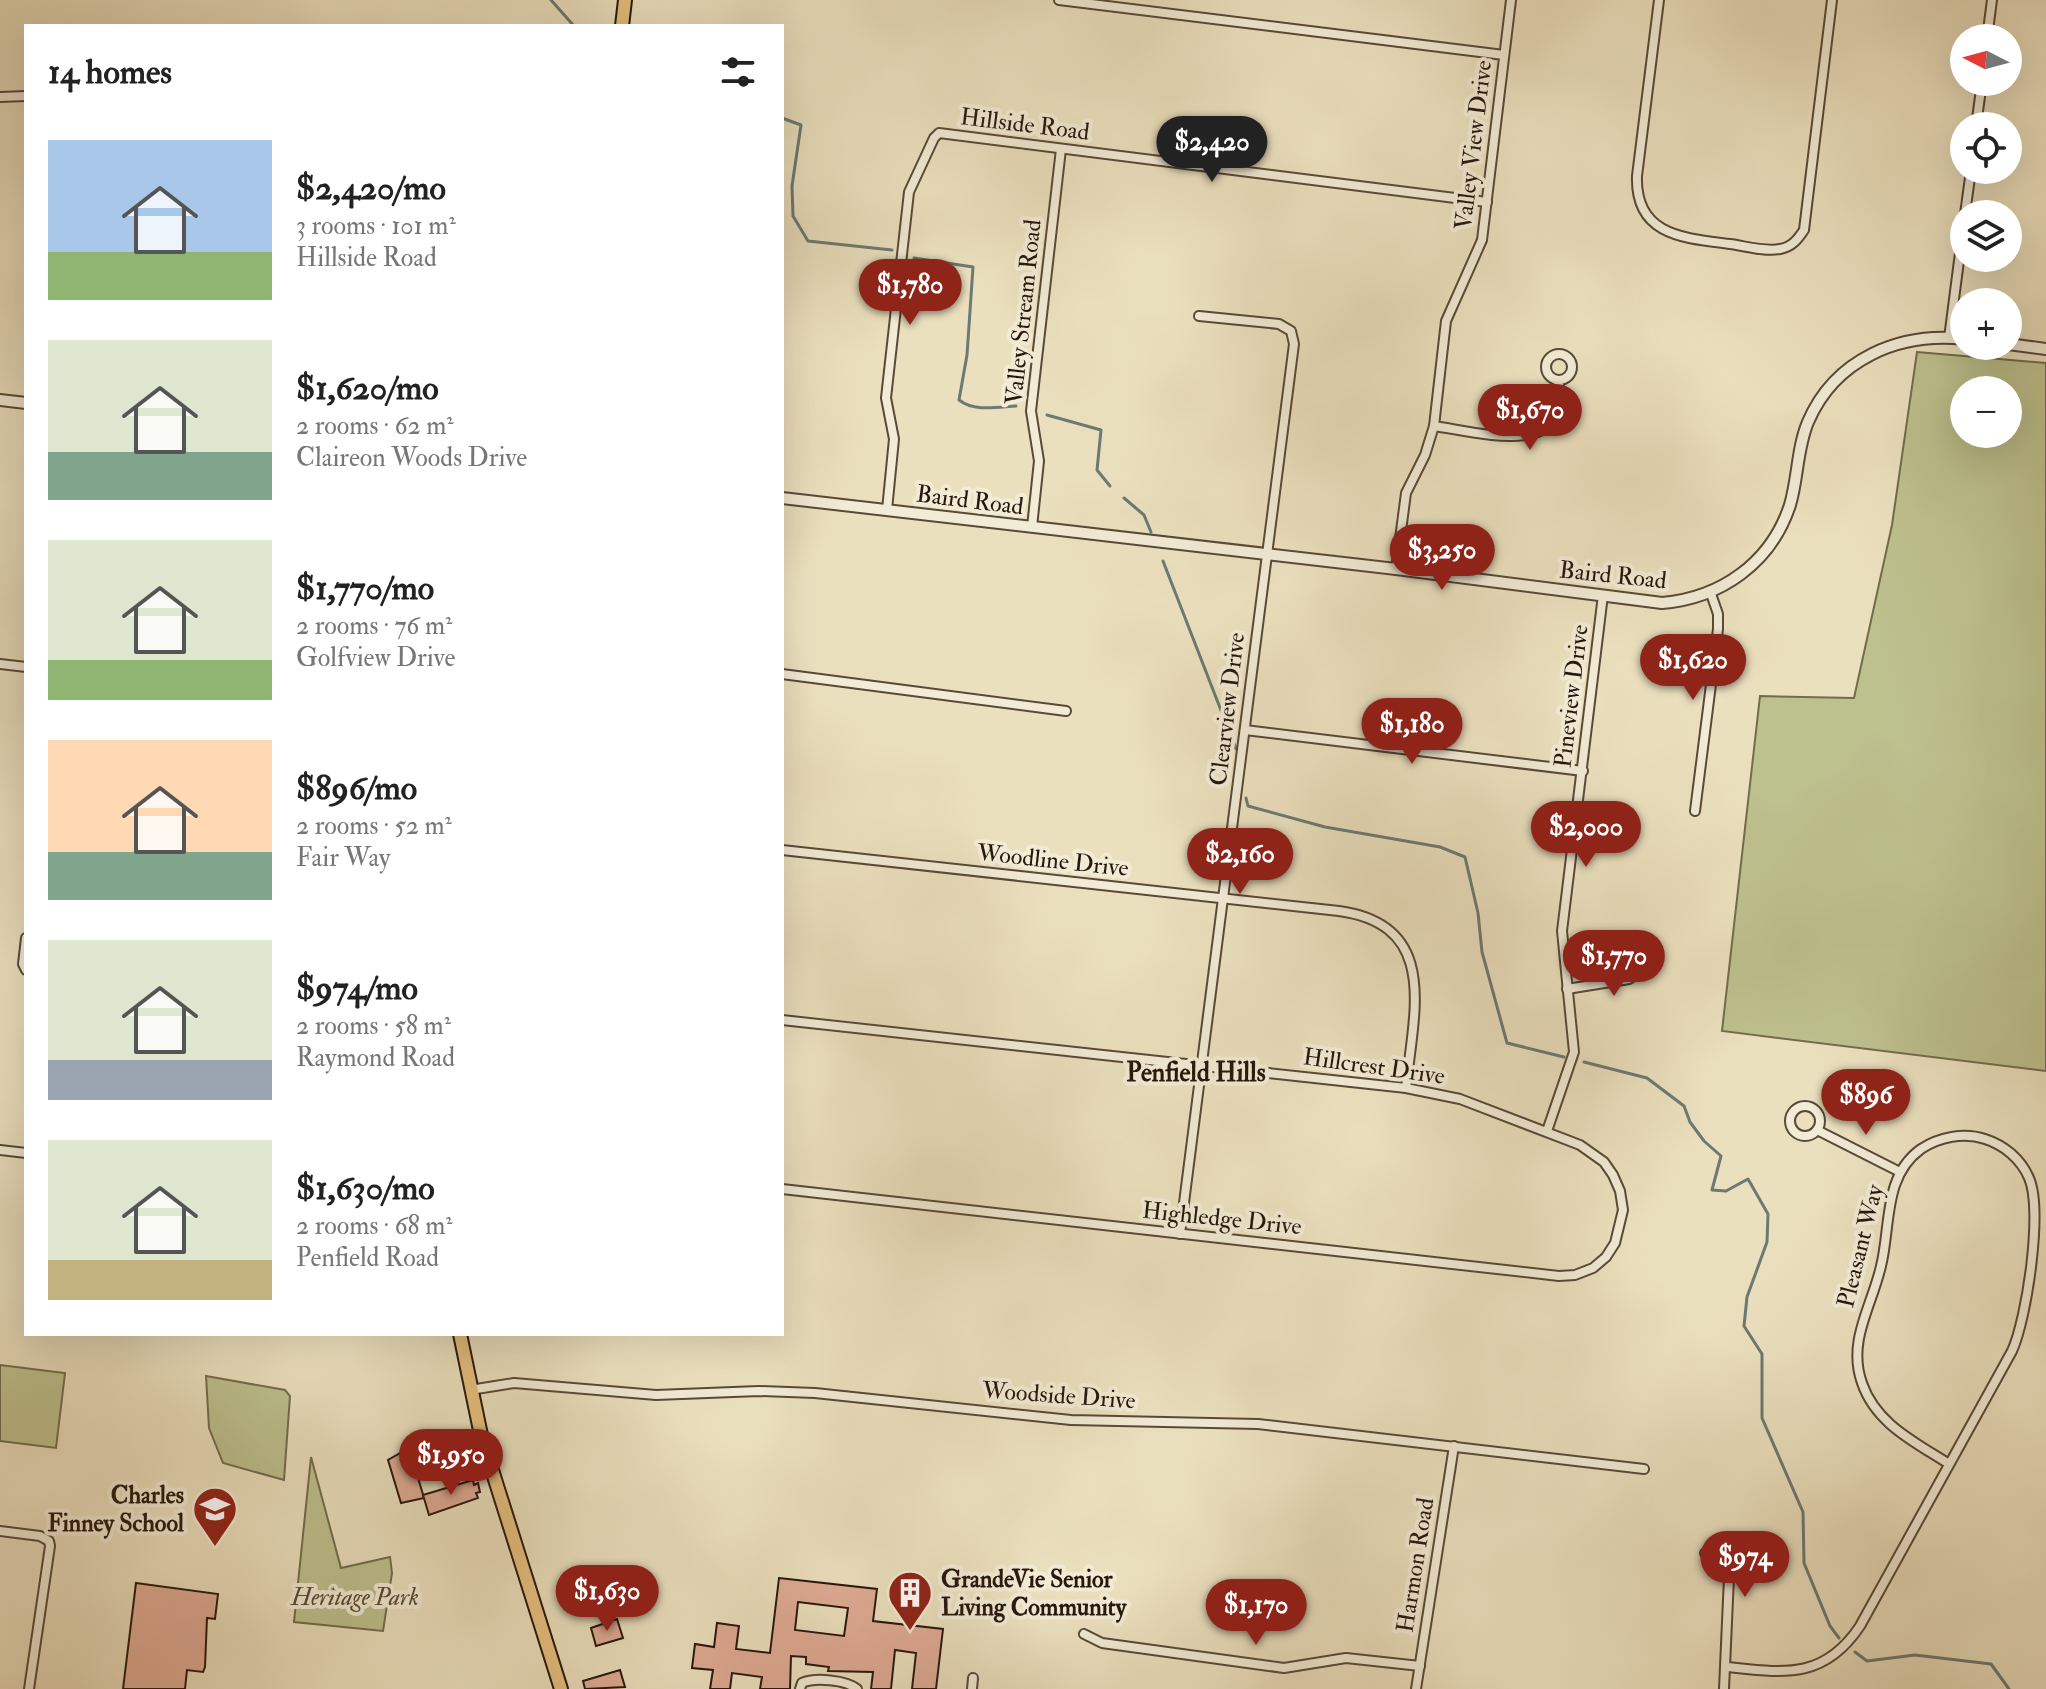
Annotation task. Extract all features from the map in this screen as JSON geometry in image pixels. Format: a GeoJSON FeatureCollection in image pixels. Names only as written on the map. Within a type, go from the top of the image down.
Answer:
{"type":"FeatureCollection","features":[{"type":"Feature","properties":{"kind":"main road"},"geometry":{"type":"LineString","coordinates":[[622,24],[625,0]]}},
{"type":"Feature","properties":{"kind":"main road"},"geometry":{"type":"LineString","coordinates":[[460,1336],[481,1435],[561,1689]]}},
{"type":"Feature","properties":{"kind":"street"},"geometry":{"type":"LineString","coordinates":[[1059,0],[1504,55]]}},
{"type":"Feature","properties":{"kind":"street","name":"Valley View Drive"},"geometry":{"type":"LineString","coordinates":[[1396,569],[1406,493],[1425,455],[1434,426],[1446,321],[1477,254],[1487,202],[1511,0]]}},
{"type":"Feature","properties":{"kind":"street"},"geometry":{"type":"LineString","coordinates":[[1659,0],[1637,176],[1639,200],[1651,221],[1672,235],[1771,249],[1790,246],[1804,230],[1832,0]]}},
{"type":"Feature","properties":{"kind":"street"},"geometry":{"type":"LineString","coordinates":[[1989,24],[1992,0]]}},
{"type":"Feature","properties":{"kind":"street"},"geometry":{"type":"LineString","coordinates":[[0,97],[24,96]]}},
{"type":"Feature","properties":{"kind":"street","name":"Hillside Road"},"geometry":{"type":"LineString","coordinates":[[887,510],[894,439],[886,398],[909,192],[939,133],[1487,202]]}},
{"type":"Feature","properties":{"kind":"street","name":"Valley Stream Road"},"geometry":{"type":"LineString","coordinates":[[1032,527],[1039,461],[1031,411],[1061,149]]}},
{"type":"Feature","properties":{"kind":"street"},"geometry":{"type":"LineString","coordinates":[[1949,338],[1958,272]]}},
{"type":"Feature","properties":{"kind":"street","name":"Clearview Drive"},"geometry":{"type":"LineString","coordinates":[[1180,1234],[1294,337],[1279,324],[1199,316]]}},
{"type":"Feature","properties":{"kind":"street","name":"Baird Road"},"geometry":{"type":"LineString","coordinates":[[784,498],[1662,603],[1684,601],[1710,591],[1749,568],[1772,545],[1790,505],[1807,424],[1817,404],[1841,374],[1887,346],[1918,339],[1949,338]]}},
{"type":"Feature","properties":{"kind":"street"},"geometry":{"type":"LineString","coordinates":[[2022,346],[2046,349]]}},
{"type":"Feature","properties":{"kind":"street"},"geometry":{"type":"LineString","coordinates":[[1434,426],[1520,437],[1539,433],[1552,422],[1557,411],[1558,381]]}},
{"type":"Feature","properties":{"kind":"street"},"geometry":{"type":"LineString","coordinates":[[0,400],[24,403]]}},
{"type":"Feature","properties":{"kind":"street"},"geometry":{"type":"LineString","coordinates":[[1695,811],[1718,629],[1718,614],[1710,591]]}},
{"type":"Feature","properties":{"kind":"street","name":"Pineview Drive"},"geometry":{"type":"LineString","coordinates":[[1547,1131],[1574,1052],[1562,931],[1603,595]]}},
{"type":"Feature","properties":{"kind":"street"},"geometry":{"type":"LineString","coordinates":[[0,664],[24,667]]}},
{"type":"Feature","properties":{"kind":"street"},"geometry":{"type":"LineString","coordinates":[[784,674],[1066,711]]}},
{"type":"Feature","properties":{"kind":"street"},"geometry":{"type":"LineString","coordinates":[[1245,730],[1583,771]]}},
{"type":"Feature","properties":{"kind":"street","name":"Woodline Drive"},"geometry":{"type":"LineString","coordinates":[[784,850],[1355,913],[1393,933],[1407,951],[1415,974],[1406,1088]]}},
{"type":"Feature","properties":{"kind":"street"},"geometry":{"type":"LineString","coordinates":[[1567,989],[1629,979],[1645,968]]}},
{"type":"Feature","properties":{"kind":"street","name":"Hillcrest Drive"},"geometry":{"type":"LineString","coordinates":[[784,1020],[1406,1088],[1460,1099],[1580,1145],[1604,1162],[1620,1191],[1622,1214]]}},
{"type":"Feature","properties":{"kind":"street"},"geometry":{"type":"LineString","coordinates":[[1817,1130],[1900,1172]]}},
{"type":"Feature","properties":{"kind":"street","name":"Pleasant Way"},"geometry":{"type":"LineString","coordinates":[[1727,1667],[1796,1671],[1820,1664],[1844,1647],[1860,1626],[1949,1464],[2017,1339],[2025,1306],[2035,1219],[2033,1192],[2029,1178],[2014,1156],[1993,1142],[1960,1135],[1934,1142],[1909,1160],[1900,1172],[1891,1200],[1881,1268],[1859,1333],[1858,1371],[1868,1397],[1888,1423],[1949,1464]]}},
{"type":"Feature","properties":{"kind":"street"},"geometry":{"type":"LineString","coordinates":[[0,1150],[24,1153]]}},
{"type":"Feature","properties":{"kind":"street","name":"Highledge Drive"},"geometry":{"type":"LineString","coordinates":[[784,1189],[1559,1276],[1584,1271],[1606,1257],[1615,1243],[1622,1214]]}},
{"type":"Feature","properties":{"kind":"street","name":"Woodside Drive"},"geometry":{"type":"LineString","coordinates":[[470,1390],[516,1383],[656,1395],[759,1391],[815,1393],[1071,1420],[1258,1424],[1644,1469]]}},
{"type":"Feature","properties":{"kind":"street","name":"Harmon Road"},"geometry":{"type":"LineString","coordinates":[[1416,1689],[1454,1446]]}},
{"type":"Feature","properties":{"kind":"street"},"geometry":{"type":"LineString","coordinates":[[0,1531],[40,1536],[49,1541],[50,1546],[29,1689]]}},
{"type":"Feature","properties":{"kind":"street"},"geometry":{"type":"LineString","coordinates":[[1705,1553],[1730,1555],[1724,1689]]}},
{"type":"Feature","properties":{"kind":"street"},"geometry":{"type":"LineString","coordinates":[[1084,1634],[1102,1643],[1284,1668],[1346,1658],[1420,1666]]}},
{"type":"Feature","properties":{"kind":"street"},"geometry":{"type":"LineString","coordinates":[[972,1689],[973,1678]]}},
{"type":"Feature","properties":{"kind":"street"},"geometry":{"type":"LineString","coordinates":[[800,1689],[802,1683],[812,1680],[852,1685],[857,1689]]}},
{"type":"Feature","properties":{"kind":"green space"},"geometry":{"type":"Polygon","coordinates":[[[1917,352],[1950,355],[1950,360],[2046,363],[2046,1071],[1722,1031],[1760,696],[1854,698],[1892,525],[1917,352]]]}},
{"type":"Feature","properties":{"kind":"green space"},"geometry":{"type":"Polygon","coordinates":[[[0,1365],[65,1373],[56,1448],[0,1441],[0,1365]]]}},
{"type":"Feature","properties":{"kind":"green space"},"geometry":{"type":"Polygon","coordinates":[[[206,1376],[285,1390],[290,1396],[284,1480],[223,1463],[209,1428],[206,1376]]]}},
{"type":"Feature","properties":{"kind":"green space","name":"Heritage Park"},"geometry":{"type":"Polygon","coordinates":[[[311,1457],[341,1568],[390,1557],[392,1573],[383,1631],[294,1622],[311,1457]]]}},
{"type":"Feature","properties":{"kind":"building"},"geometry":{"type":"Polygon","coordinates":[[[402,1452],[403,1456],[411,1454],[424,1498],[401,1503],[388,1460],[402,1452]]]}},
{"type":"Feature","properties":{"kind":"building"},"geometry":{"type":"Polygon","coordinates":[[[473,1480],[474,1485],[478,1483],[478,1498],[429,1515],[423,1495],[473,1480]]]}},
{"type":"Feature","properties":{"kind":"building","name":"GrandeVie Senior Living Community"},"geometry":{"type":"Polygon","coordinates":[[[779,1578],[877,1589],[873,1621],[943,1629],[936,1689],[912,1689],[916,1653],[895,1650],[891,1689],[871,1689],[873,1672],[828,1671],[829,1667],[806,1664],[806,1657],[791,1656],[790,1689],[760,1689],[762,1677],[732,1673],[730,1689],[710,1689],[713,1670],[692,1668],[695,1644],[714,1647],[717,1623],[739,1626],[736,1649],[770,1653],[779,1578]],[[798,1602],[795,1630],[844,1636],[848,1608],[798,1602]]]}},
{"type":"Feature","properties":{"kind":"building","name":"Charles Finney School"},"geometry":{"type":"Polygon","coordinates":[[[136,1583],[218,1594],[215,1619],[207,1618],[205,1667],[203,1672],[187,1670],[185,1689],[123,1689],[136,1583]]]}},
{"type":"Feature","properties":{"kind":"building"},"geometry":{"type":"Polygon","coordinates":[[[617,1619],[623,1638],[596,1646],[591,1628],[617,1619]]]}},
{"type":"Feature","properties":{"kind":"building"},"geometry":{"type":"Polygon","coordinates":[[[620,1670],[625,1687],[585,1689],[583,1681],[620,1670]]]}},
{"type":"Feature","properties":{"kind":"waterway"},"geometry":{"type":"LineString","coordinates":[[551,0],[572,24]]}},
{"type":"Feature","properties":{"kind":"waterway"},"geometry":{"type":"LineString","coordinates":[[784,119],[801,125],[792,186],[793,216],[808,241],[892,250]]}},
{"type":"Feature","properties":{"kind":"waterway"},"geometry":{"type":"LineString","coordinates":[[914,258],[973,267],[967,355],[959,400],[979,407],[1016,406]]}},
{"type":"Feature","properties":{"kind":"waterway"},"geometry":{"type":"LineString","coordinates":[[1047,415],[1101,430],[1097,470],[1110,486]]}},
{"type":"Feature","properties":{"kind":"waterway"},"geometry":{"type":"LineString","coordinates":[[1124,498],[1144,515],[1151,532]]}},
{"type":"Feature","properties":{"kind":"waterway"},"geometry":{"type":"LineString","coordinates":[[1163,561],[1236,749]]}},
{"type":"Feature","properties":{"kind":"waterway"},"geometry":{"type":"LineString","coordinates":[[1246,798],[1248,806],[1325,827],[1440,847],[1465,857],[1478,913],[1482,952],[1507,1043],[1564,1057]]}},
{"type":"Feature","properties":{"kind":"waterway"},"geometry":{"type":"LineString","coordinates":[[1584,1062],[1647,1078],[1684,1106],[1690,1122],[1704,1141],[1721,1156],[1712,1190],[1726,1191],[1748,1179],[1768,1214],[1767,1242],[1747,1297],[1744,1326],[1762,1354],[1762,1418],[1803,1512],[1804,1563],[1830,1626],[1839,1638]]}},
{"type":"Feature","properties":{"kind":"waterway"},"geometry":{"type":"LineString","coordinates":[[1855,1652],[1867,1661],[1915,1655],[1991,1664],[2009,1689]]}},
{"type":"Feature","properties":{"kind":"place","name":"Charles Finney School"},"geometry":{"type":"Point","coordinates":[215,1548]}},
{"type":"Feature","properties":{"kind":"place","name":"GrandeVie Senior Living Community"},"geometry":{"type":"Point","coordinates":[910,1632]}},
{"type":"Feature","properties":{"kind":"district","name":"Penfield Hills"},"geometry":{"type":"Point","coordinates":[1196,1072]}}]}
